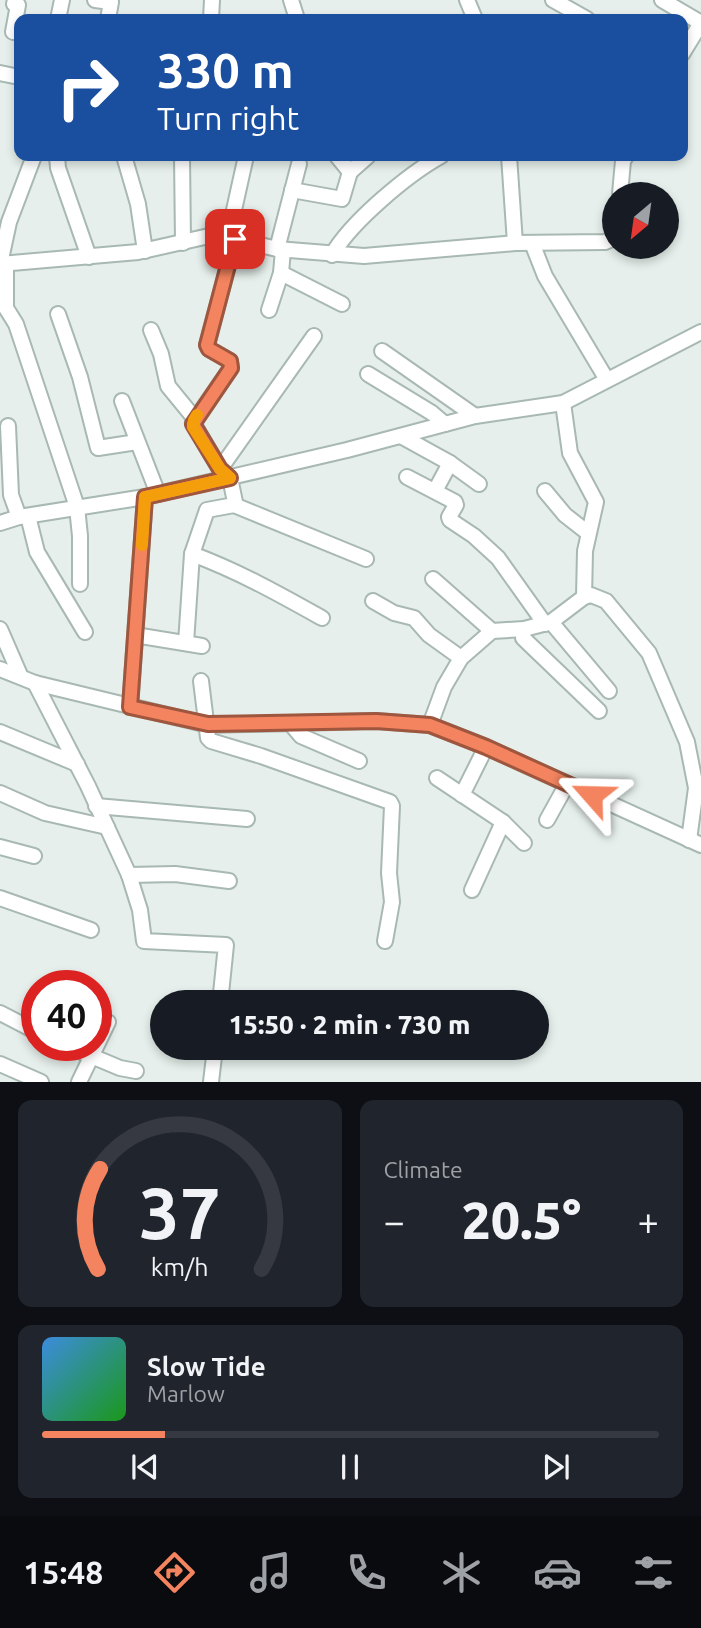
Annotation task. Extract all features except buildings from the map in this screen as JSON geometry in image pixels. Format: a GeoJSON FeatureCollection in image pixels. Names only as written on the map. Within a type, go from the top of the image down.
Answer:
{"type":"FeatureCollection","features":[{"type":"Feature","properties":{"kind":"street"},"geometry":{"type":"LineString","coordinates":[[95,0],[111,2],[109,14]]}},
{"type":"Feature","properties":{"kind":"street"},"geometry":{"type":"LineString","coordinates":[[553,0],[578,14]]}},
{"type":"Feature","properties":{"kind":"street"},"geometry":{"type":"LineString","coordinates":[[662,0],[686,14]]}},
{"type":"Feature","properties":{"kind":"street"},"geometry":{"type":"LineString","coordinates":[[688,15],[701,23],[688,44]]}},
{"type":"Feature","properties":{"kind":"street"},"geometry":{"type":"LineString","coordinates":[[13,32],[14,27]]}},
{"type":"Feature","properties":{"kind":"street"},"geometry":{"type":"LineString","coordinates":[[32,161],[5,221],[2,264],[6,308],[16,324],[77,508],[80,584]]}},
{"type":"Feature","properties":{"kind":"street"},"geometry":{"type":"LineString","coordinates":[[57,161],[89,257]]}},
{"type":"Feature","properties":{"kind":"street"},"geometry":{"type":"LineString","coordinates":[[125,161],[138,204],[145,251]]}},
{"type":"Feature","properties":{"kind":"street"},"geometry":{"type":"LineString","coordinates":[[182,161],[183,243]]}},
{"type":"Feature","properties":{"kind":"street"},"geometry":{"type":"LineString","coordinates":[[234,505],[225,473],[193,427],[195,419],[231,368],[230,361],[209,349],[207,345],[245,161]]}},
{"type":"Feature","properties":{"kind":"street"},"geometry":{"type":"LineString","coordinates":[[341,161],[350,172]]}},
{"type":"Feature","properties":{"kind":"street"},"geometry":{"type":"LineString","coordinates":[[292,190],[342,199],[350,172],[362,161]]}},
{"type":"Feature","properties":{"kind":"street"},"geometry":{"type":"LineString","coordinates":[[332,255],[337,246],[376,206],[434,161]]}},
{"type":"Feature","properties":{"kind":"street"},"geometry":{"type":"LineString","coordinates":[[509,161],[515,243]]}},
{"type":"Feature","properties":{"kind":"street"},"geometry":{"type":"LineString","coordinates":[[621,182],[623,161]]}},
{"type":"Feature","properties":{"kind":"street"},"geometry":{"type":"LineString","coordinates":[[269,310],[281,273],[280,249],[299,164]]}},
{"type":"Feature","properties":{"kind":"street"},"geometry":{"type":"LineString","coordinates":[[2,264],[145,251],[209,236],[280,249],[364,256],[515,243],[602,242]]}},
{"type":"Feature","properties":{"kind":"street"},"geometry":{"type":"LineString","coordinates":[[532,243],[545,276],[607,380]]}},
{"type":"Feature","properties":{"kind":"street"},"geometry":{"type":"LineString","coordinates":[[281,273],[342,304]]}},
{"type":"Feature","properties":{"kind":"street"},"geometry":{"type":"LineString","coordinates":[[58,314],[80,377],[98,448],[137,442]]}},
{"type":"Feature","properties":{"kind":"street"},"geometry":{"type":"LineString","coordinates":[[151,330],[161,354],[168,386],[195,419]]}},
{"type":"Feature","properties":{"kind":"street"},"geometry":{"type":"LineString","coordinates":[[0,523],[151,496],[225,473],[401,436],[475,416],[549,407],[701,332]]}},
{"type":"Feature","properties":{"kind":"street"},"geometry":{"type":"LineString","coordinates":[[225,473],[314,336]]}},
{"type":"Feature","properties":{"kind":"street"},"geometry":{"type":"LineString","coordinates":[[382,351],[475,416]]}},
{"type":"Feature","properties":{"kind":"street"},"geometry":{"type":"LineString","coordinates":[[368,374],[432,413],[445,424]]}},
{"type":"Feature","properties":{"kind":"street"},"geometry":{"type":"LineString","coordinates":[[122,401],[137,442],[151,496],[135,635],[130,707]]}},
{"type":"Feature","properties":{"kind":"street"},"geometry":{"type":"LineString","coordinates":[[563,402],[570,453],[596,502],[585,551],[584,597]]}},
{"type":"Feature","properties":{"kind":"street"},"geometry":{"type":"LineString","coordinates":[[8,426],[10,495],[23,517],[37,552],[85,632]]}},
{"type":"Feature","properties":{"kind":"street"},"geometry":{"type":"LineString","coordinates":[[401,436],[450,463],[479,484]]}},
{"type":"Feature","properties":{"kind":"street"},"geometry":{"type":"LineString","coordinates":[[435,491],[450,463]]}},
{"type":"Feature","properties":{"kind":"street"},"geometry":{"type":"LineString","coordinates":[[407,478],[455,502],[450,520],[474,536],[498,558],[548,623],[610,691]]}},
{"type":"Feature","properties":{"kind":"street"},"geometry":{"type":"LineString","coordinates":[[545,491],[565,515],[588,533]]}},
{"type":"Feature","properties":{"kind":"street"},"geometry":{"type":"LineString","coordinates":[[186,643],[192,554],[207,510],[234,505],[366,559]]}},
{"type":"Feature","properties":{"kind":"street"},"geometry":{"type":"LineString","coordinates":[[192,554],[261,583],[322,618]]}},
{"type":"Feature","properties":{"kind":"street"},"geometry":{"type":"LineString","coordinates":[[433,579],[492,631]]}},
{"type":"Feature","properties":{"kind":"street"},"geometry":{"type":"LineString","coordinates":[[0,669],[35,682],[208,724],[376,721],[430,725],[486,747],[698,845],[696,788],[687,742],[649,653],[606,601],[592,596],[584,597],[548,623],[524,629],[492,631],[461,658],[444,687],[430,725]]}},
{"type":"Feature","properties":{"kind":"street"},"geometry":{"type":"LineString","coordinates":[[373,601],[394,613],[414,618],[429,635],[461,658]]}},
{"type":"Feature","properties":{"kind":"street"},"geometry":{"type":"LineString","coordinates":[[0,629],[20,675]]}},
{"type":"Feature","properties":{"kind":"street"},"geometry":{"type":"LineString","coordinates":[[524,629],[523,638],[599,711]]}},
{"type":"Feature","properties":{"kind":"street"},"geometry":{"type":"LineString","coordinates":[[135,635],[202,646]]}},
{"type":"Feature","properties":{"kind":"street"},"geometry":{"type":"LineString","coordinates":[[201,681],[208,738],[211,741],[390,802],[389,873],[392,902],[385,940]]}},
{"type":"Feature","properties":{"kind":"street"},"geometry":{"type":"LineString","coordinates":[[35,682],[129,875],[144,941],[226,945],[221,990]]}},
{"type":"Feature","properties":{"kind":"street"},"geometry":{"type":"LineString","coordinates":[[290,723],[300,736],[359,761]]}},
{"type":"Feature","properties":{"kind":"street"},"geometry":{"type":"LineString","coordinates":[[0,732],[77,764]]}},
{"type":"Feature","properties":{"kind":"street"},"geometry":{"type":"LineString","coordinates":[[462,795],[486,747]]}},
{"type":"Feature","properties":{"kind":"street"},"geometry":{"type":"LineString","coordinates":[[437,778],[503,822],[524,844]]}},
{"type":"Feature","properties":{"kind":"street"},"geometry":{"type":"LineString","coordinates":[[547,820],[567,784]]}},
{"type":"Feature","properties":{"kind":"street"},"geometry":{"type":"LineString","coordinates":[[0,793],[46,813],[107,827]]}},
{"type":"Feature","properties":{"kind":"street"},"geometry":{"type":"LineString","coordinates":[[96,806],[247,819]]}},
{"type":"Feature","properties":{"kind":"street"},"geometry":{"type":"LineString","coordinates":[[472,890],[503,822]]}},
{"type":"Feature","properties":{"kind":"street"},"geometry":{"type":"LineString","coordinates":[[0,847],[34,856]]}},
{"type":"Feature","properties":{"kind":"street"},"geometry":{"type":"LineString","coordinates":[[129,875],[175,874],[229,881]]}},
{"type":"Feature","properties":{"kind":"street"},"geometry":{"type":"LineString","coordinates":[[0,898],[91,930]]}},
{"type":"Feature","properties":{"kind":"street"},"geometry":{"type":"LineString","coordinates":[[0,1013],[21,1024]]}},
{"type":"Feature","properties":{"kind":"street"},"geometry":{"type":"LineString","coordinates":[[211,1082],[214,1060]]}},
{"type":"Feature","properties":{"kind":"street"},"geometry":{"type":"LineString","coordinates":[[79,1082],[90,1061]]}},
{"type":"Feature","properties":{"kind":"street"},"geometry":{"type":"LineString","coordinates":[[102,1061],[136,1072]]}},
{"type":"Feature","properties":{"kind":"street"},"geometry":{"type":"LineString","coordinates":[[0,1064],[41,1082]]}},
{"type":"Feature","properties":{"kind":"slow traffic"},"geometry":{"type":"LineString","coordinates":[[142,545],[145,497],[230,478],[220,469],[193,427],[197,415]]}},
{"type":"Feature","properties":{"kind":"route"},"geometry":{"type":"LineString","coordinates":[[235,239],[207,345],[209,349],[230,361],[231,368],[193,424],[220,469],[230,478],[145,497],[130,707],[208,724],[376,721],[430,725],[592,795]]}}]}
